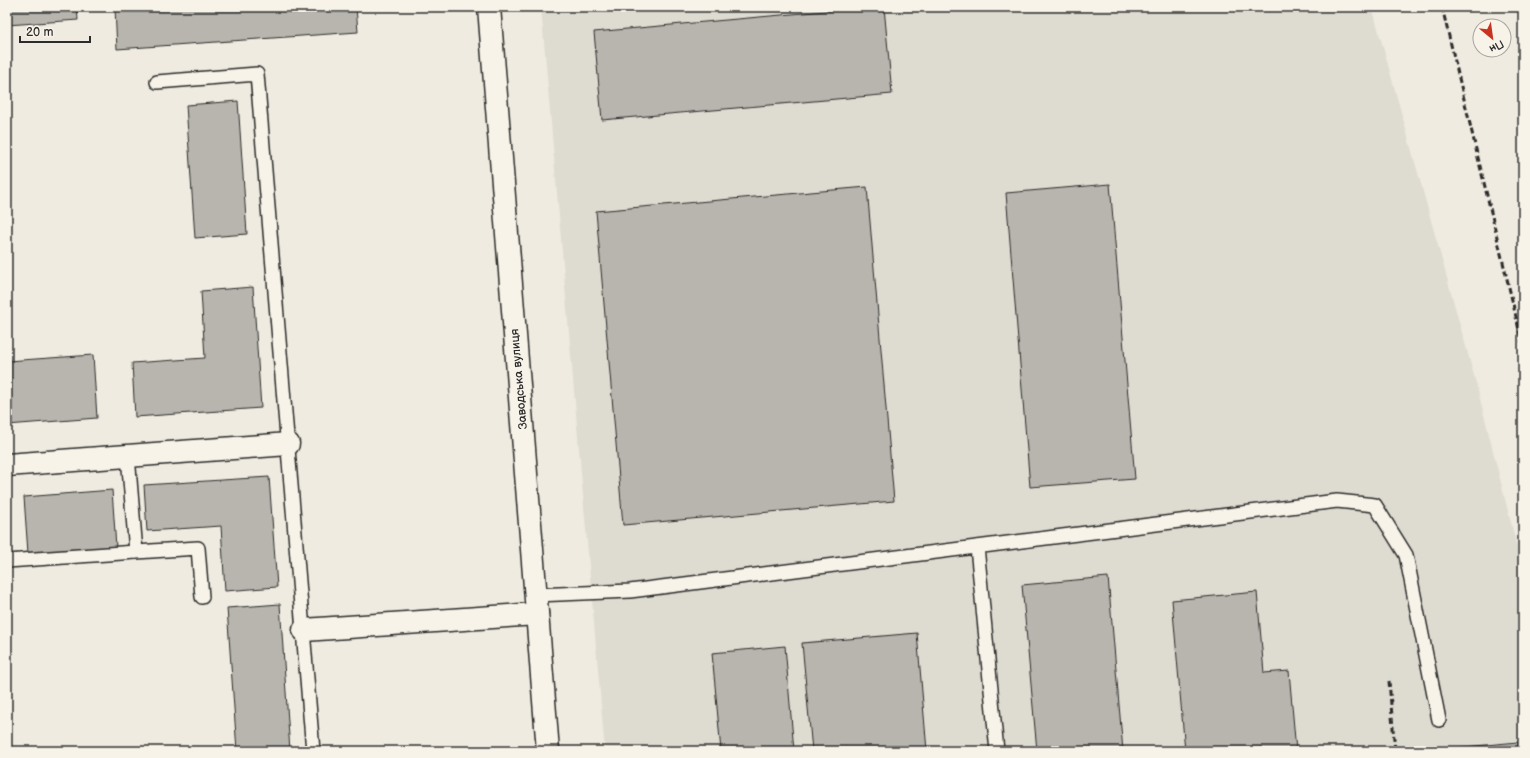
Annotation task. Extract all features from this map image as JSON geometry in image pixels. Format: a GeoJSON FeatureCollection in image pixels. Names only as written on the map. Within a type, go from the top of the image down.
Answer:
{"type":"FeatureCollection","features":[{"type":"Feature","properties":{"kind":"main road","name":"Заводська вулиця"},"geometry":{"type":"LineString","coordinates":[[489,7],[548,751]]}},
{"type":"Feature","properties":{"kind":"main road"},"geometry":{"type":"LineString","coordinates":[[7,465],[288,444]]}},
{"type":"Feature","properties":{"kind":"main road"},"geometry":{"type":"LineString","coordinates":[[304,630],[537,604]]}},
{"type":"Feature","properties":{"kind":"lane"},"geometry":{"type":"LineString","coordinates":[[157,82],[257,74],[313,751]]}},
{"type":"Feature","properties":{"kind":"lane"},"geometry":{"type":"LineString","coordinates":[[128,456],[136,552]]}},
{"type":"Feature","properties":{"kind":"lane"},"geometry":{"type":"LineString","coordinates":[[537,604],[1337,501],[1376,505],[1406,555],[1439,720]]}},
{"type":"Feature","properties":{"kind":"lane"},"geometry":{"type":"LineString","coordinates":[[977,547],[997,751]]}},
{"type":"Feature","properties":{"kind":"lane"},"geometry":{"type":"LineString","coordinates":[[7,561],[198,548],[202,597]]}},
{"type":"Feature","properties":{"kind":"shaded area"},"geometry":{"type":"Polygon","coordinates":[[[541,7],[1372,7],[1476,383],[1523,571],[1523,751],[605,751],[541,7]]]}},
{"type":"Feature","properties":{"kind":"building"},"geometry":{"type":"Polygon","coordinates":[[[7,7],[77,7],[78,20],[7,25],[7,7]]]}},
{"type":"Feature","properties":{"kind":"building"},"geometry":{"type":"Polygon","coordinates":[[[356,7],[358,32],[117,49],[115,8],[356,7]]]}},
{"type":"Feature","properties":{"kind":"building"},"geometry":{"type":"Polygon","coordinates":[[[870,7],[884,7],[892,94],[602,120],[594,32],[870,7]]]}},
{"type":"Feature","properties":{"kind":"building"},"geometry":{"type":"Polygon","coordinates":[[[238,101],[247,234],[195,238],[186,105],[238,101]]]}},
{"type":"Feature","properties":{"kind":"building"},"geometry":{"type":"Polygon","coordinates":[[[1110,184],[1135,479],[1030,487],[1006,193],[1110,184]]]}},
{"type":"Feature","properties":{"kind":"building"},"geometry":{"type":"Polygon","coordinates":[[[867,187],[894,501],[623,525],[596,211],[867,187]]]}},
{"type":"Feature","properties":{"kind":"building"},"geometry":{"type":"Polygon","coordinates":[[[253,287],[261,408],[135,417],[132,363],[205,358],[201,291],[253,287]]]}},
{"type":"Feature","properties":{"kind":"building"},"geometry":{"type":"Polygon","coordinates":[[[93,355],[97,418],[7,425],[7,361],[93,355]]]}},
{"type":"Feature","properties":{"kind":"building"},"geometry":{"type":"Polygon","coordinates":[[[269,477],[277,587],[225,591],[221,526],[147,531],[144,485],[269,477]]]}},
{"type":"Feature","properties":{"kind":"building"},"geometry":{"type":"Polygon","coordinates":[[[112,490],[116,547],[28,553],[24,497],[112,490]]]}},
{"type":"Feature","properties":{"kind":"building"},"geometry":{"type":"Polygon","coordinates":[[[1108,577],[1123,751],[1037,751],[1022,585],[1108,577]]]}},
{"type":"Feature","properties":{"kind":"building"},"geometry":{"type":"Polygon","coordinates":[[[1257,592],[1264,673],[1289,671],[1296,751],[1185,751],[1172,600],[1257,592]]]}},
{"type":"Feature","properties":{"kind":"building"},"geometry":{"type":"Polygon","coordinates":[[[280,604],[290,751],[237,751],[227,608],[280,604]]]}},
{"type":"Feature","properties":{"kind":"building"},"geometry":{"type":"Polygon","coordinates":[[[917,633],[927,751],[812,751],[802,643],[917,633]]]}},
{"type":"Feature","properties":{"kind":"building"},"geometry":{"type":"Polygon","coordinates":[[[785,646],[794,751],[721,751],[712,653],[785,646]]]}},
{"type":"Feature","properties":{"kind":"building"},"geometry":{"type":"Polygon","coordinates":[[[1518,742],[1519,751],[1421,751],[1518,742]]]}},
{"type":"Feature","properties":{"kind":"railway"},"geometry":{"type":"LineString","coordinates":[[1442,7],[1523,346]]}},
{"type":"Feature","properties":{"kind":"railway"},"geometry":{"type":"LineString","coordinates":[[1389,681],[1395,751]]}}]}
